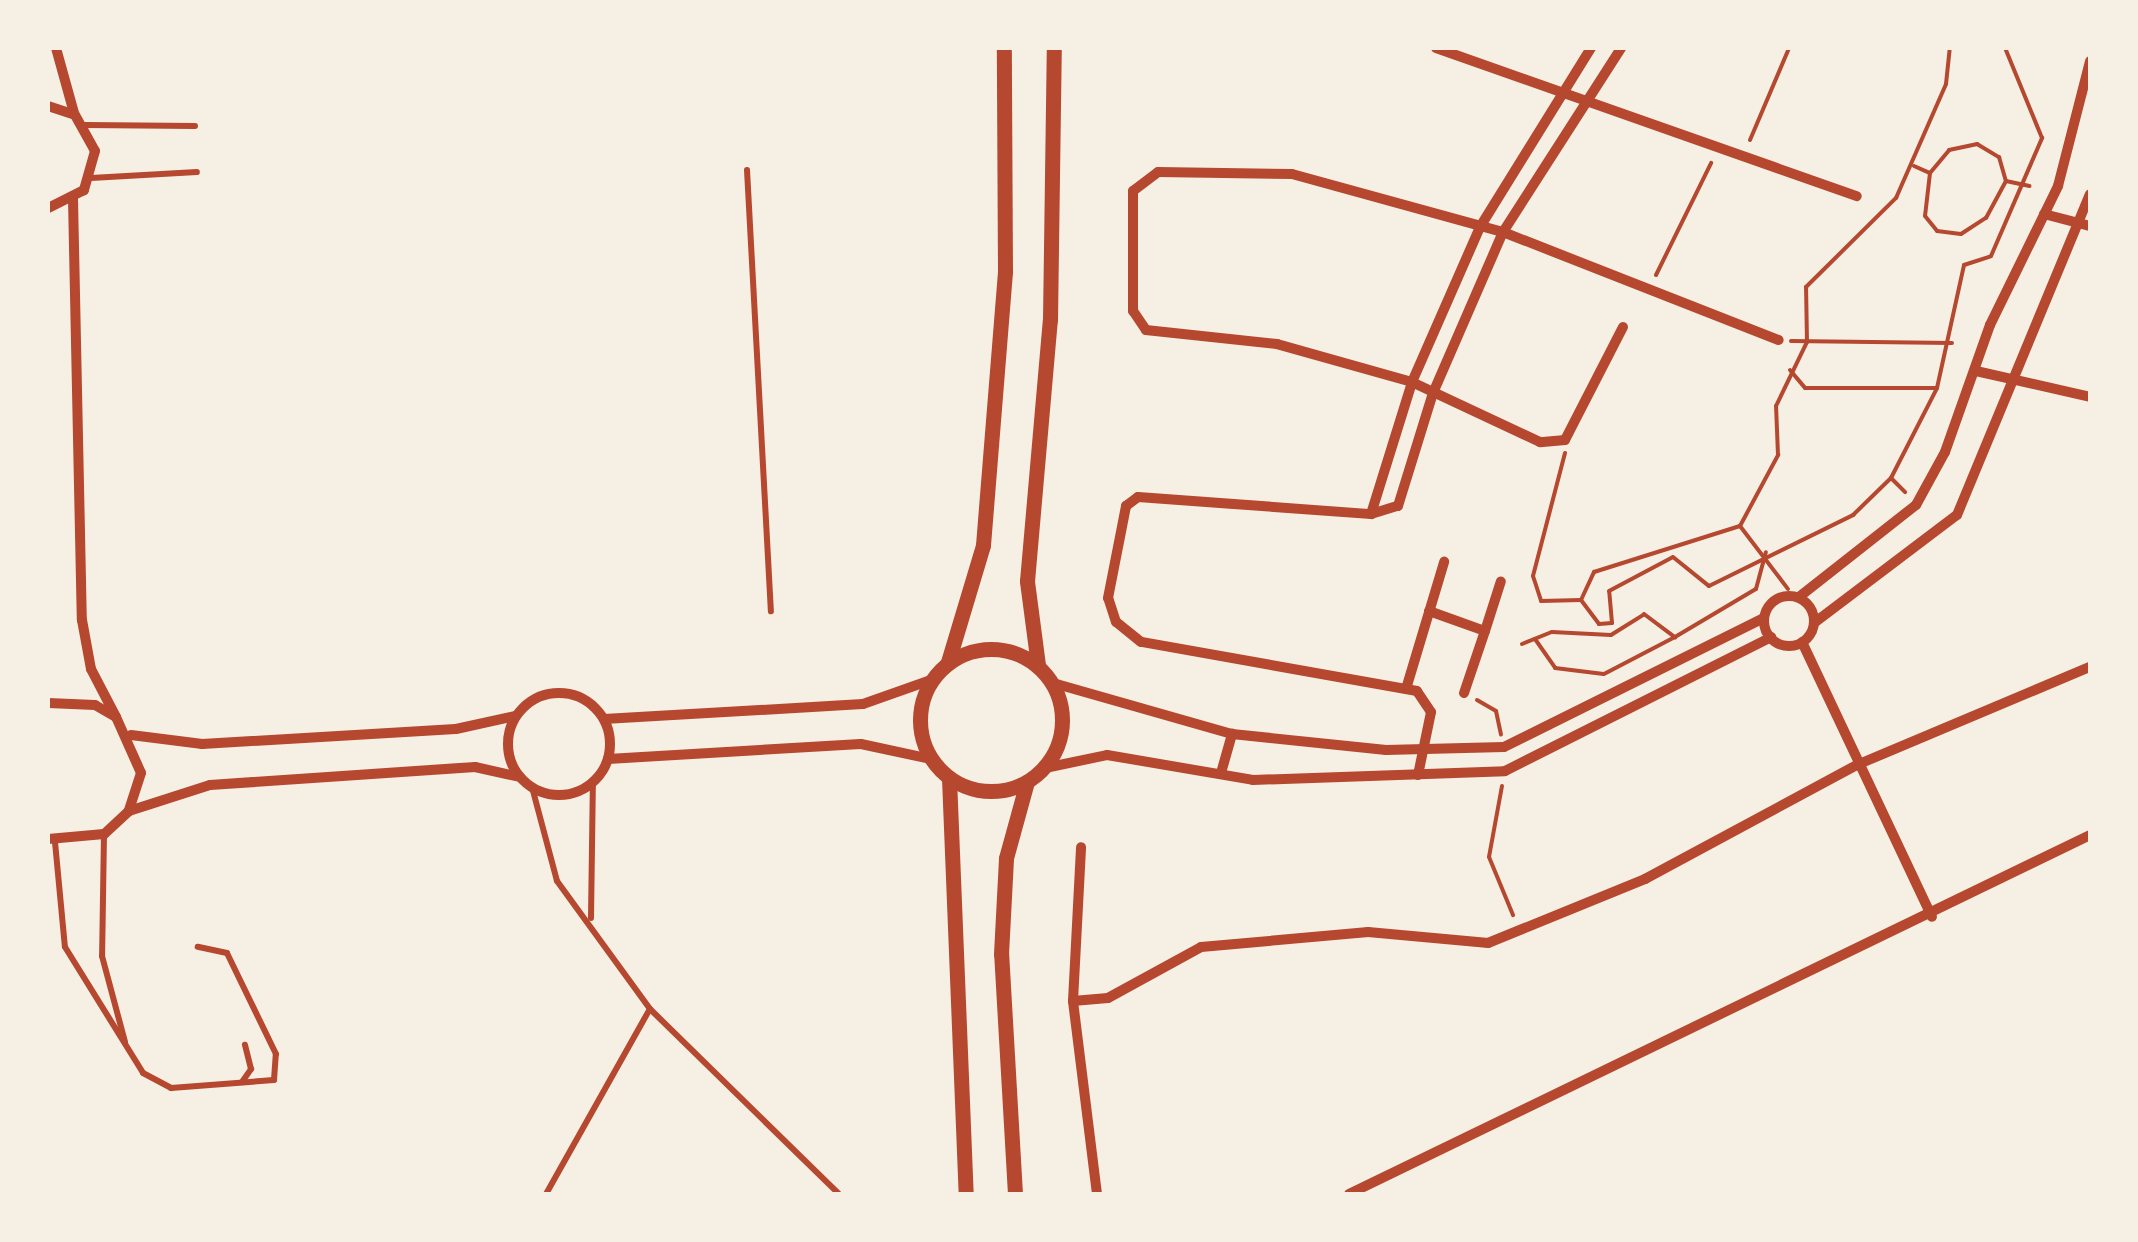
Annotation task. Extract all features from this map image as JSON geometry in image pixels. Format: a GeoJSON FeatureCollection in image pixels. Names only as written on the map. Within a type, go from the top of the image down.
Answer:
{"type":"FeatureCollection","features":[{"type":"Feature","properties":{"kind":"street"},"geometry":{"type":"LineString","coordinates":[[56,48],[75,115]]}},
{"type":"Feature","properties":{"kind":"street"},"geometry":{"type":"LineString","coordinates":[[131,734],[202,744],[456,729],[515,716],[560,692],[604,719],[862,704],[931,680],[948,662],[972,605],[986,506],[1005,272],[1004,48]]}},
{"type":"Feature","properties":{"kind":"street"},"geometry":{"type":"LineString","coordinates":[[1045,768],[1063,727],[1053,683],[1038,665],[1026,609],[1050,320],[1054,48]]}},
{"type":"Feature","properties":{"kind":"street"},"geometry":{"type":"LineString","coordinates":[[1436,48],[1564,85],[1718,150],[1857,196]]}},
{"type":"Feature","properties":{"kind":"street"},"geometry":{"type":"LineString","coordinates":[[1371,514],[1412,382],[1480,228],[1564,85],[1592,48]]}},
{"type":"Feature","properties":{"kind":"street"},"geometry":{"type":"LineString","coordinates":[[1418,774],[1420,749],[1432,712],[1406,689],[1140,642],[1116,622],[1108,598],[1126,506],[1138,497],[1371,514],[1398,506],[1433,393],[1504,232],[1587,94],[1621,48]]}},
{"type":"Feature","properties":{"kind":"street"},"geometry":{"type":"LineString","coordinates":[[1053,683],[1232,734],[1420,749],[1504,747],[1764,618],[1776,599],[1795,597],[1916,504],[2044,214],[2090,61]]}},
{"type":"Feature","properties":{"kind":"street"},"geometry":{"type":"LineString","coordinates":[[48,106],[75,115],[85,125],[96,151],[91,178],[73,199],[48,208]]}},
{"type":"Feature","properties":{"kind":"street"},"geometry":{"type":"LineString","coordinates":[[1623,328],[1565,440],[1540,442],[1412,382],[1278,344],[1146,330],[1133,311],[1133,191],[1158,172],[1292,174],[1504,232],[1779,340]]}},
{"type":"Feature","properties":{"kind":"street"},"geometry":{"type":"LineString","coordinates":[[1802,642],[1814,623],[1957,515],[2010,380],[2085,224],[2090,194]]}},
{"type":"Feature","properties":{"kind":"street"},"geometry":{"type":"LineString","coordinates":[[73,199],[82,620],[90,669],[116,717],[131,734],[141,773],[129,811]]}},
{"type":"Feature","properties":{"kind":"street"},"geometry":{"type":"LineString","coordinates":[[2044,214],[2085,224]]}},
{"type":"Feature","properties":{"kind":"street"},"geometry":{"type":"LineString","coordinates":[[1976,371],[2090,398]]}},
{"type":"Feature","properties":{"kind":"street"},"geometry":{"type":"LineString","coordinates":[[1406,689],[1444,562]]}},
{"type":"Feature","properties":{"kind":"street"},"geometry":{"type":"LineString","coordinates":[[1464,693],[1501,581]]}},
{"type":"Feature","properties":{"kind":"street"},"geometry":{"type":"LineString","coordinates":[[1795,597],[1814,623]]}},
{"type":"Feature","properties":{"kind":"street"},"geometry":{"type":"LineString","coordinates":[[1428,611],[1485,631]]}},
{"type":"Feature","properties":{"kind":"street"},"geometry":{"type":"LineString","coordinates":[[1764,618],[1770,637]]}},
{"type":"Feature","properties":{"kind":"street"},"geometry":{"type":"LineString","coordinates":[[931,680],[920,720],[931,759],[950,778],[988,792],[1027,782],[1045,768],[1107,755],[1221,773],[1505,771],[1770,637],[1802,642]]}},
{"type":"Feature","properties":{"kind":"street"},"geometry":{"type":"LineString","coordinates":[[1802,642],[1932,917]]}},
{"type":"Feature","properties":{"kind":"street"},"geometry":{"type":"LineString","coordinates":[[948,662],[994,648],[1038,665]]}},
{"type":"Feature","properties":{"kind":"street"},"geometry":{"type":"LineString","coordinates":[[1073,1001],[1108,998],[1201,947],[1368,932],[1488,943],[1645,879],[1859,764],[2090,668]]}},
{"type":"Feature","properties":{"kind":"street"},"geometry":{"type":"LineString","coordinates":[[48,704],[95,704],[116,717]]}},
{"type":"Feature","properties":{"kind":"street"},"geometry":{"type":"LineString","coordinates":[[515,716],[508,748],[520,777],[532,788],[563,795],[593,782],[608,759],[604,719]]}},
{"type":"Feature","properties":{"kind":"street"},"geometry":{"type":"LineString","coordinates":[[1221,773],[1232,734]]}},
{"type":"Feature","properties":{"kind":"street"},"geometry":{"type":"LineString","coordinates":[[608,759],[861,744],[931,759]]}},
{"type":"Feature","properties":{"kind":"street"},"geometry":{"type":"LineString","coordinates":[[51,840],[104,834],[129,811],[210,785],[475,767],[520,777]]}},
{"type":"Feature","properties":{"kind":"street"},"geometry":{"type":"LineString","coordinates":[[950,778],[966,1194]]}},
{"type":"Feature","properties":{"kind":"street"},"geometry":{"type":"LineString","coordinates":[[1016,1194],[1002,1039],[1003,888],[1027,782]]}},
{"type":"Feature","properties":{"kind":"street"},"geometry":{"type":"LineString","coordinates":[[1349,1194],[1932,917],[2090,834]]}},
{"type":"Feature","properties":{"kind":"street"},"geometry":{"type":"LineString","coordinates":[[1081,847],[1073,1001],[1096,1194]]}},
{"type":"Feature","properties":{"kind":"lane"},"geometry":{"type":"LineString","coordinates":[[85,125],[195,126]]}},
{"type":"Feature","properties":{"kind":"lane"},"geometry":{"type":"LineString","coordinates":[[747,170],[771,611]]}},
{"type":"Feature","properties":{"kind":"lane"},"geometry":{"type":"LineString","coordinates":[[91,178],[198,172]]}},
{"type":"Feature","properties":{"kind":"lane"},"geometry":{"type":"LineString","coordinates":[[591,919],[593,782]]}},
{"type":"Feature","properties":{"kind":"lane"},"geometry":{"type":"LineString","coordinates":[[532,788],[548,863],[591,919],[650,1009],[839,1194]]}},
{"type":"Feature","properties":{"kind":"lane"},"geometry":{"type":"LineString","coordinates":[[104,834],[101,944],[127,1048]]}},
{"type":"Feature","properties":{"kind":"lane"},"geometry":{"type":"LineString","coordinates":[[51,840],[65,948],[127,1048],[163,1086],[268,1082],[279,1064],[227,953],[198,947]]}},
{"type":"Feature","properties":{"kind":"lane"},"geometry":{"type":"LineString","coordinates":[[546,1194],[650,1009]]}},
{"type":"Feature","properties":{"kind":"lane"},"geometry":{"type":"LineString","coordinates":[[242,1082],[252,1069],[245,1045]]}},
{"type":"Feature","properties":{"kind":"path"},"geometry":{"type":"LineString","coordinates":[[1742,159],[1789,48]]}},
{"type":"Feature","properties":{"kind":"path"},"geometry":{"type":"LineString","coordinates":[[1581,600],[1594,572],[1740,526],[1778,455],[1776,406],[1790,370],[1807,342],[1806,288],[1876,224],[1912,165],[1946,84],[1950,48]]}},
{"type":"Feature","properties":{"kind":"path"},"geometry":{"type":"LineString","coordinates":[[1581,600],[1599,624],[1612,623],[1609,591],[1646,574],[1656,560],[1673,557],[1709,586],[1766,552],[1853,514],[1915,444],[1952,343],[1964,265],[1991,256],[2029,186],[2042,138],[2005,48]]}},
{"type":"Feature","properties":{"kind":"path"},"geometry":{"type":"LineString","coordinates":[[1977,144],[1999,157],[2006,181],[1986,218],[1961,234],[1937,230],[1925,216],[1930,173],[1949,150],[1977,144]]}},
{"type":"Feature","properties":{"kind":"path"},"geometry":{"type":"LineString","coordinates":[[1648,291],[1718,150]]}},
{"type":"Feature","properties":{"kind":"path"},"geometry":{"type":"LineString","coordinates":[[1912,165],[1930,173]]}},
{"type":"Feature","properties":{"kind":"path"},"geometry":{"type":"LineString","coordinates":[[2006,181],[2029,186]]}},
{"type":"Feature","properties":{"kind":"path"},"geometry":{"type":"LineString","coordinates":[[1779,340],[1952,343]]}},
{"type":"Feature","properties":{"kind":"path"},"geometry":{"type":"LineString","coordinates":[[1790,370],[1805,388],[1937,388]]}},
{"type":"Feature","properties":{"kind":"path"},"geometry":{"type":"LineString","coordinates":[[1565,440],[1563,486],[1532,576],[1540,601],[1581,600]]}},
{"type":"Feature","properties":{"kind":"path"},"geometry":{"type":"LineString","coordinates":[[1740,526],[1766,552],[1795,597]]}},
{"type":"Feature","properties":{"kind":"path"},"geometry":{"type":"LineString","coordinates":[[1535,639],[1555,668],[1604,674],[1756,589],[1766,552]]}},
{"type":"Feature","properties":{"kind":"path"},"geometry":{"type":"LineString","coordinates":[[1522,644],[1535,639],[1611,634],[1644,614],[1674,638]]}},
{"type":"Feature","properties":{"kind":"path"},"geometry":{"type":"LineString","coordinates":[[1464,693],[1496,711],[1504,747]]}},
{"type":"Feature","properties":{"kind":"path"},"geometry":{"type":"LineString","coordinates":[[1505,771],[1489,857],[1516,929]]}}]}
